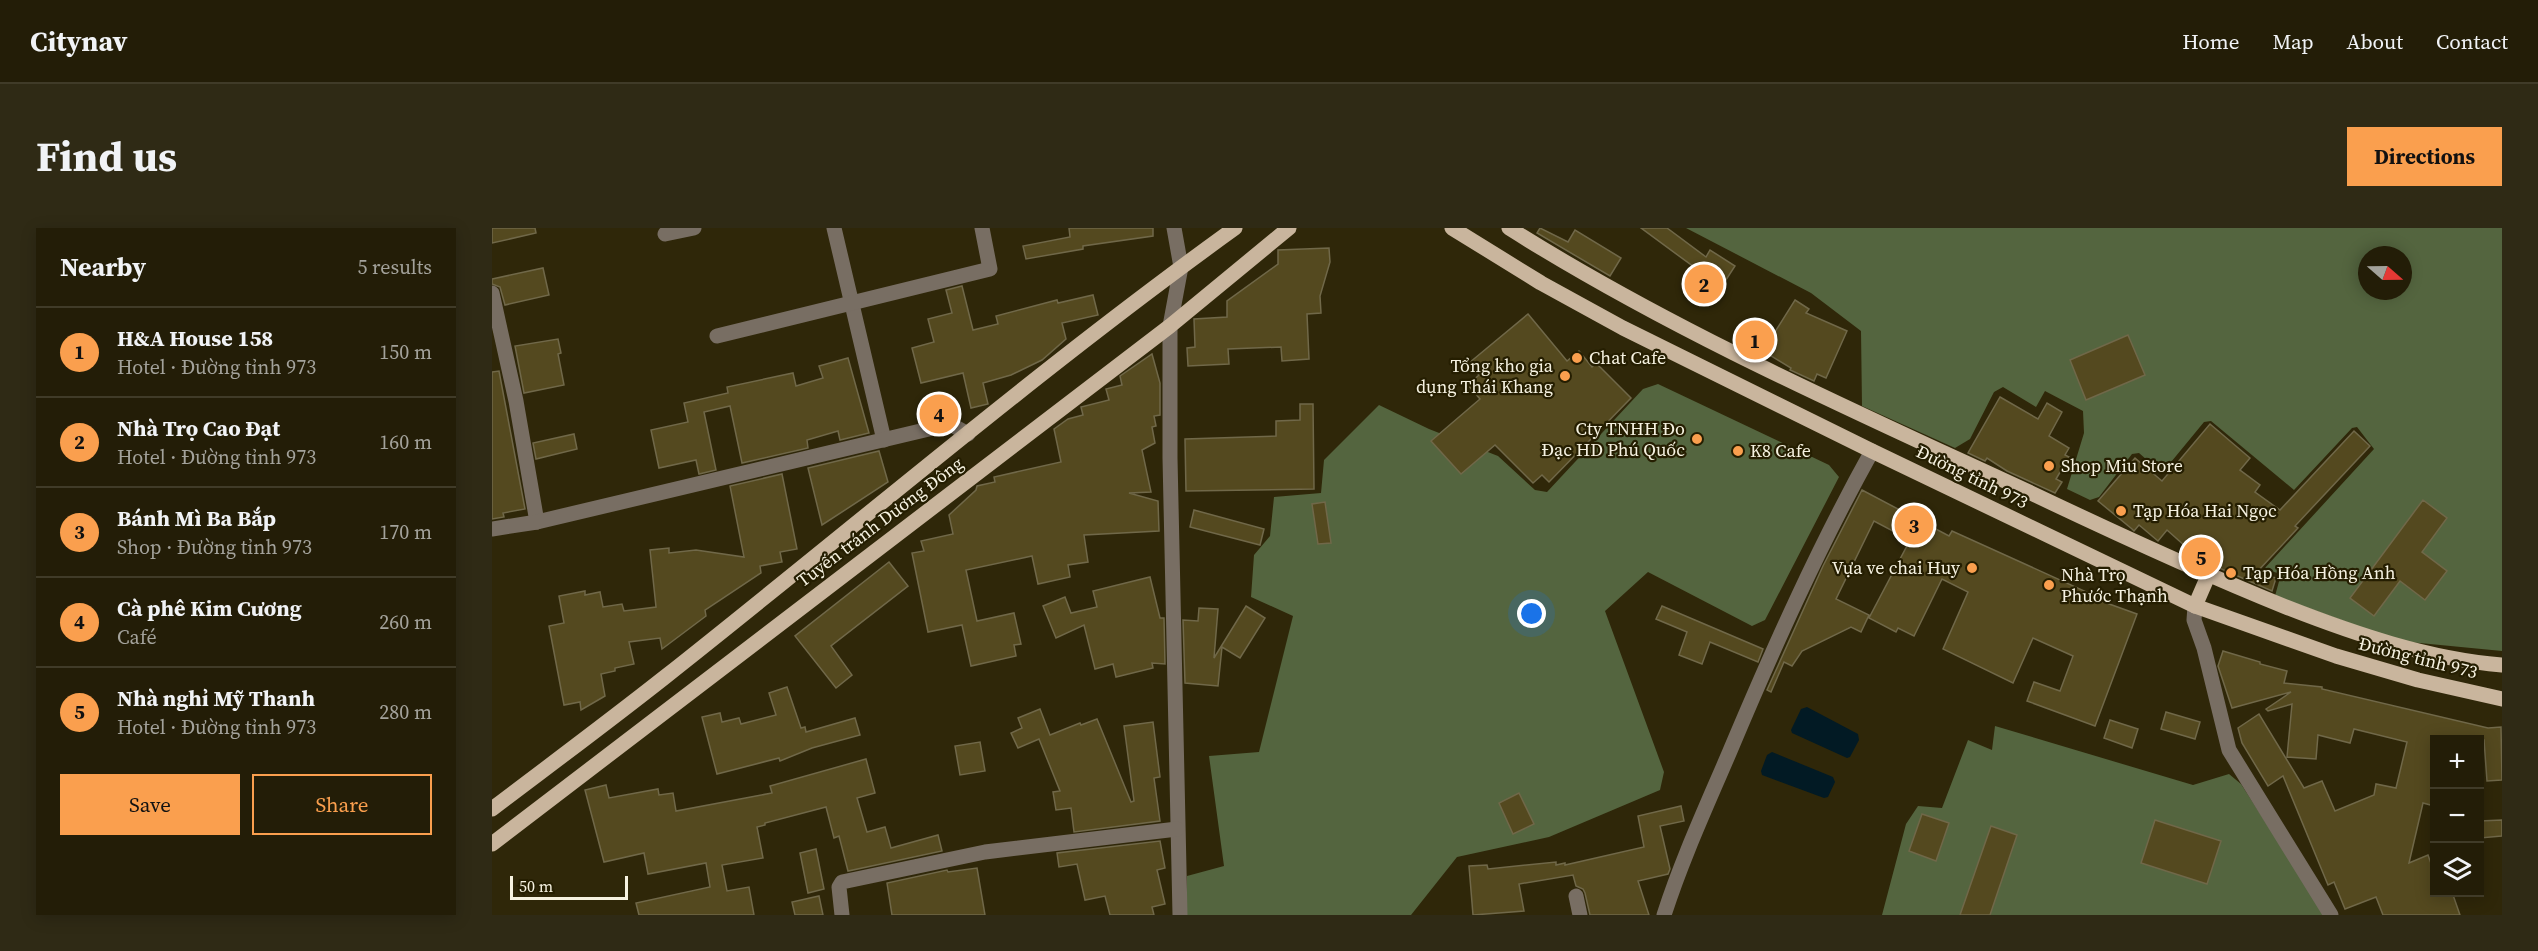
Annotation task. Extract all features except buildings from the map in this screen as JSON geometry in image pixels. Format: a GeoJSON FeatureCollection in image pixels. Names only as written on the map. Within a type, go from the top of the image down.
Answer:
{"type":"FeatureCollection","features":[{"type":"Feature","properties":{"kind":"main road","name":"Tuyến tránh Dương Đông"},"geometry":{"type":"LineString","coordinates":[[492,809],[664,678],[968,434],[1181,267],[1235,228]]}},
{"type":"Feature","properties":{"kind":"main road","name":"Tuyến tránh Dương Đông"},"geometry":{"type":"LineString","coordinates":[[492,844],[1170,326],[1288,228]]}},
{"type":"Feature","properties":{"kind":"main road","name":"Đường tỉnh 973"},"geometry":{"type":"LineString","coordinates":[[1452,228],[1541,284],[1623,328],[2195,606],[2336,656],[2418,680],[2502,699]]}},
{"type":"Feature","properties":{"kind":"main road","name":"Đường tỉnh 973"},"geometry":{"type":"LineString","coordinates":[[1509,228],[1614,291],[1687,330],[1871,420],[2208,576],[2372,638],[2415,650],[2502,665]]}},
{"type":"Feature","properties":{"kind":"main road"},"geometry":{"type":"LineString","coordinates":[[2195,606],[2208,576]]}},
{"type":"Feature","properties":{"kind":"street"},"geometry":{"type":"LineString","coordinates":[[665,234],[694,228]]}},
{"type":"Feature","properties":{"kind":"street"},"geometry":{"type":"LineString","coordinates":[[834,228],[884,440]]}},
{"type":"Feature","properties":{"kind":"street"},"geometry":{"type":"LineString","coordinates":[[717,336],[990,268],[982,228]]}},
{"type":"Feature","properties":{"kind":"street"},"geometry":{"type":"LineString","coordinates":[[1174,228],[1181,267],[1170,326],[1180,915]]}},
{"type":"Feature","properties":{"kind":"street"},"geometry":{"type":"LineString","coordinates":[[492,293],[516,401],[537,522]]}},
{"type":"Feature","properties":{"kind":"street"},"geometry":{"type":"LineString","coordinates":[[492,529],[537,522],[950,424],[968,434]]}},
{"type":"Feature","properties":{"kind":"street"},"geometry":{"type":"LineString","coordinates":[[1664,915],[1688,851],[1765,667],[1844,502],[1866,448]]}},
{"type":"Feature","properties":{"kind":"street"},"geometry":{"type":"LineString","coordinates":[[2195,606],[2194,620],[2204,648],[2229,750],[2331,915]]}},
{"type":"Feature","properties":{"kind":"street"},"geometry":{"type":"LineString","coordinates":[[842,915],[839,887],[842,882],[985,852],[1177,829]]}},
{"type":"Feature","properties":{"kind":"street"},"geometry":{"type":"LineString","coordinates":[[1576,896],[1580,915]]}},
{"type":"Feature","properties":{"kind":"green space"},"geometry":{"type":"Polygon","coordinates":[[[1686,228],[2502,228],[2502,651],[2399,641],[2275,596],[2281,574],[2264,569],[2374,449],[2357,427],[2352,428],[2294,490],[2211,421],[2204,422],[2162,473],[2139,453],[2132,454],[2099,497],[2090,500],[2067,489],[2084,433],[2083,411],[2045,391],[2036,407],[2003,387],[1994,392],[1970,439],[1955,448],[1862,406],[1861,331],[1811,293],[1686,228]]]}},
{"type":"Feature","properties":{"kind":"green space"},"geometry":{"type":"Polygon","coordinates":[[[1658,384],[1829,465],[1839,477],[1765,620],[1752,626],[1648,572],[1605,611],[1664,772],[1660,790],[1549,837],[1457,857],[1411,915],[1187,915],[1187,876],[1224,866],[1209,756],[1259,752],[1293,616],[1251,597],[1254,555],[1270,536],[1274,497],[1321,493],[1324,460],[1379,405],[1429,429],[1498,456],[1535,490],[1547,492],[1643,389],[1658,384]]]}},
{"type":"Feature","properties":{"kind":"green space"},"geometry":{"type":"Polygon","coordinates":[[[1995,726],[2193,785],[2229,774],[2241,784],[2325,915],[1882,915],[1906,824],[1918,806],[1942,808],[1968,740],[1992,750],[1995,726]]]}},
{"type":"Feature","properties":{"kind":"water"},"geometry":{"type":"Polygon","coordinates":[[[1807,707],[1858,734],[1859,740],[1850,757],[1847,758],[1792,733],[1791,730],[1801,709],[1807,707]]]}},
{"type":"Feature","properties":{"kind":"water"},"geometry":{"type":"Polygon","coordinates":[[[1772,752],[1833,777],[1835,782],[1828,797],[1824,798],[1762,775],[1761,771],[1767,755],[1772,752]]]}},
{"type":"Feature","properties":{"kind":"place","name":"Nhà Trọ Cao Đạt"},"geometry":{"type":"Point","coordinates":[1704,284]}},
{"type":"Feature","properties":{"kind":"place","name":"H&A House 158"},"geometry":{"type":"Point","coordinates":[1755,340]}},
{"type":"Feature","properties":{"kind":"place","name":"Chat Cafe"},"geometry":{"type":"Point","coordinates":[1577,358]}},
{"type":"Feature","properties":{"kind":"place","name":"Tổng kho gia dụng Thái Khang"},"geometry":{"type":"Point","coordinates":[1565,376]}},
{"type":"Feature","properties":{"kind":"place","name":"Cà phê Kim Cương"},"geometry":{"type":"Point","coordinates":[939,414]}},
{"type":"Feature","properties":{"kind":"place","name":"Cty TNHH Đo Đạc HD Phú Quốc"},"geometry":{"type":"Point","coordinates":[1697,439]}},
{"type":"Feature","properties":{"kind":"place","name":"K8 Cafe"},"geometry":{"type":"Point","coordinates":[1738,451]}},
{"type":"Feature","properties":{"kind":"place","name":"Shop Miu Store"},"geometry":{"type":"Point","coordinates":[2049,466]}},
{"type":"Feature","properties":{"kind":"place","name":"Tạp Hóa Hai Ngọc"},"geometry":{"type":"Point","coordinates":[2121,511]}},
{"type":"Feature","properties":{"kind":"place","name":"Bánh Mì Ba Bắp"},"geometry":{"type":"Point","coordinates":[1914,525]}},
{"type":"Feature","properties":{"kind":"place","name":"Nhà nghỉ Mỹ Thanh"},"geometry":{"type":"Point","coordinates":[2201,557]}},
{"type":"Feature","properties":{"kind":"place","name":"Vựa ve chai Huy"},"geometry":{"type":"Point","coordinates":[1972,568]}},
{"type":"Feature","properties":{"kind":"place","name":"Tạp Hóa Hồng Anh"},"geometry":{"type":"Point","coordinates":[2231,573]}},
{"type":"Feature","properties":{"kind":"place","name":"Nhà Trọ Phước Thạnh"},"geometry":{"type":"Point","coordinates":[2049,585]}}]}
